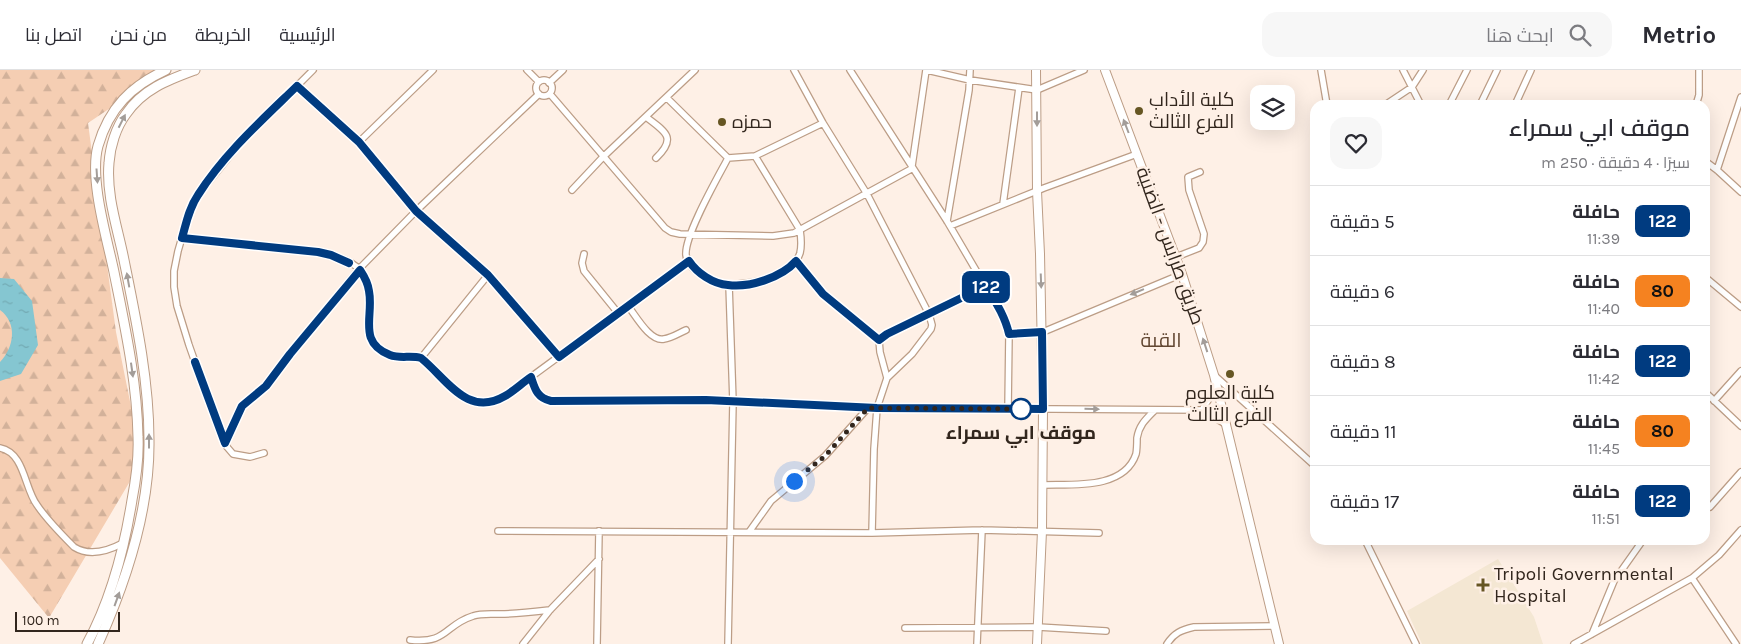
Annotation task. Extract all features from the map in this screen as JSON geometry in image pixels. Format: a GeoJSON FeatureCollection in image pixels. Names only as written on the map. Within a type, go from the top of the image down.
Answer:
{"type":"FeatureCollection","features":[{"type":"Feature","properties":{"kind":"main road"},"geometry":{"type":"LineString","coordinates":[[87,644],[124,561],[123,544],[136,474],[139,438],[132,371],[102,217],[96,164],[98,147],[112,112],[127,95],[166,70]]}},
{"type":"Feature","properties":{"kind":"main road"},"geometry":{"type":"LineString","coordinates":[[98,644],[111,615],[124,561],[144,500],[150,441],[145,374],[110,197],[109,163],[112,145],[125,115],[134,103],[154,87],[195,70]]}},
{"type":"Feature","properties":{"kind":"main road"},"geometry":{"type":"LineString","coordinates":[[1036,70],[1043,409],[1042,531],[1037,644]]}},
{"type":"Feature","properties":{"kind":"main road","name":"طريق طرابس - الضنية"},"geometry":{"type":"LineString","coordinates":[[1105,70],[1176,257],[1214,375],[1279,644]]}},
{"type":"Feature","properties":{"kind":"main road"},"geometry":{"type":"LineString","coordinates":[[102,217],[114,214]]}},
{"type":"Feature","properties":{"kind":"main road"},"geometry":{"type":"LineString","coordinates":[[126,337],[138,335]]}},
{"type":"Feature","properties":{"kind":"street"},"geometry":{"type":"LineString","coordinates":[[264,454],[250,457],[233,454],[225,443],[189,345],[177,306],[174,271],[189,213],[198,195],[240,143],[313,70]]}},
{"type":"Feature","properties":{"kind":"street"},"geometry":{"type":"LineString","coordinates":[[359,142],[434,70]]}},
{"type":"Feature","properties":{"kind":"street"},"geometry":{"type":"LineString","coordinates":[[527,70],[539,82]]}},
{"type":"Feature","properties":{"kind":"street"},"geometry":{"type":"LineString","coordinates":[[549,83],[563,70]]}},
{"type":"Feature","properties":{"kind":"street"},"geometry":{"type":"LineString","coordinates":[[572,190],[603,157],[695,70]]}},
{"type":"Feature","properties":{"kind":"street"},"geometry":{"type":"LineString","coordinates":[[794,70],[823,123],[867,194],[929,314],[932,324],[928,334],[912,354],[886,378]]}},
{"type":"Feature","properties":{"kind":"street"},"geometry":{"type":"LineString","coordinates":[[850,70],[948,223],[999,308],[1009,334],[1008,409]]}},
{"type":"Feature","properties":{"kind":"street"},"geometry":{"type":"LineString","coordinates":[[912,167],[926,70],[970,80],[1037,90],[1084,70]]}},
{"type":"Feature","properties":{"kind":"street"},"geometry":{"type":"LineString","coordinates":[[948,223],[970,70]]}},
{"type":"Feature","properties":{"kind":"street"},"geometry":{"type":"LineString","coordinates":[[1321,70],[1326,100]]}},
{"type":"Feature","properties":{"kind":"street"},"geometry":{"type":"LineString","coordinates":[[1403,70],[1418,100]]}},
{"type":"Feature","properties":{"kind":"street"},"geometry":{"type":"LineString","coordinates":[[1392,100],[1412,87],[1423,70]]}},
{"type":"Feature","properties":{"kind":"street"},"geometry":{"type":"LineString","coordinates":[[1452,100],[1467,70]]}},
{"type":"Feature","properties":{"kind":"street"},"geometry":{"type":"LineString","coordinates":[[1482,100],[1497,70]]}},
{"type":"Feature","properties":{"kind":"street"},"geometry":{"type":"LineString","coordinates":[[1518,98],[1531,70]]}},
{"type":"Feature","properties":{"kind":"street"},"geometry":{"type":"LineString","coordinates":[[1698,100],[1699,70]]}},
{"type":"Feature","properties":{"kind":"street"},"geometry":{"type":"LineString","coordinates":[[539,94],[536,87],[539,82],[544,80],[549,83],[552,89],[550,94]]}},
{"type":"Feature","properties":{"kind":"street"},"geometry":{"type":"LineString","coordinates":[[297,86],[359,142],[416,211],[488,275],[559,357]]}},
{"type":"Feature","properties":{"kind":"street"},"geometry":{"type":"LineString","coordinates":[[1003,204],[1019,88]]}},
{"type":"Feature","properties":{"kind":"street"},"geometry":{"type":"LineString","coordinates":[[539,94],[546,96],[550,94]]}},
{"type":"Feature","properties":{"kind":"street"},"geometry":{"type":"LineString","coordinates":[[225,443],[242,406],[266,386],[290,354],[360,270],[416,211],[539,94]]}},
{"type":"Feature","properties":{"kind":"street"},"geometry":{"type":"LineString","coordinates":[[550,94],[665,228],[680,234],[786,235],[800,230],[867,194],[912,167]]}},
{"type":"Feature","properties":{"kind":"street"},"geometry":{"type":"LineString","coordinates":[[1717,170],[1741,97]]}},
{"type":"Feature","properties":{"kind":"street"},"geometry":{"type":"LineString","coordinates":[[667,98],[728,158],[755,156],[823,123]]}},
{"type":"Feature","properties":{"kind":"street"},"geometry":{"type":"LineString","coordinates":[[646,117],[659,126],[667,137],[668,143],[656,158]]}},
{"type":"Feature","properties":{"kind":"street"},"geometry":{"type":"LineString","coordinates":[[948,223],[1137,154]]}},
{"type":"Feature","properties":{"kind":"street"},"geometry":{"type":"LineString","coordinates":[[728,158],[690,233],[686,255],[689,261],[702,274],[716,282],[728,285],[753,282],[779,275],[786,271],[800,254],[802,241],[800,230],[755,156]]}},
{"type":"Feature","properties":{"kind":"street"},"geometry":{"type":"LineString","coordinates":[[1710,165],[1741,192]]}},
{"type":"Feature","properties":{"kind":"street"},"geometry":{"type":"LineString","coordinates":[[1176,257],[1199,248],[1203,242],[1204,234],[1189,190],[1188,177],[1200,172]]}},
{"type":"Feature","properties":{"kind":"street"},"geometry":{"type":"LineString","coordinates":[[182,238],[318,252],[341,259],[360,270],[366,281],[370,307],[368,325],[375,344],[382,351],[393,356],[413,355],[421,358],[463,397],[473,402],[490,402],[505,396],[689,261]]}},
{"type":"Feature","properties":{"kind":"street"},"geometry":{"type":"LineString","coordinates":[[584,254],[582,263],[584,271],[618,313]]}},
{"type":"Feature","properties":{"kind":"street"},"geometry":{"type":"LineString","coordinates":[[796,261],[823,294],[879,340],[886,378],[877,408],[872,533]]}},
{"type":"Feature","properties":{"kind":"street"},"geometry":{"type":"LineString","coordinates":[[1009,334],[1042,332],[1182,274]]}},
{"type":"Feature","properties":{"kind":"street"},"geometry":{"type":"LineString","coordinates":[[421,358],[488,275]]}},
{"type":"Feature","properties":{"kind":"street"},"geometry":{"type":"LineString","coordinates":[[1710,281],[1741,307]]}},
{"type":"Feature","properties":{"kind":"street"},"geometry":{"type":"LineString","coordinates":[[728,285],[733,402],[728,644]]}},
{"type":"Feature","properties":{"kind":"street"},"geometry":{"type":"LineString","coordinates":[[879,340],[887,334],[986,286]]}},
{"type":"Feature","properties":{"kind":"street"},"geometry":{"type":"LineString","coordinates":[[628,306],[652,336],[659,339],[666,339],[686,330]]}},
{"type":"Feature","properties":{"kind":"street"},"geometry":{"type":"LineString","coordinates":[[1714,401],[1741,371]]}},
{"type":"Feature","properties":{"kind":"street"},"geometry":{"type":"LineString","coordinates":[[1214,375],[1310,461]]}},
{"type":"Feature","properties":{"kind":"street"},"geometry":{"type":"LineString","coordinates":[[531,377],[537,394],[543,399],[551,401],[650,399],[868,408],[1202,410],[1227,426]]}},
{"type":"Feature","properties":{"kind":"street"},"geometry":{"type":"LineString","coordinates":[[1202,410],[1217,386]]}},
{"type":"Feature","properties":{"kind":"street"},"geometry":{"type":"LineString","coordinates":[[1710,397],[1741,426]]}},
{"type":"Feature","properties":{"kind":"street"},"geometry":{"type":"LineString","coordinates":[[748,532],[771,501],[825,456],[868,408]]}},
{"type":"Feature","properties":{"kind":"street"},"geometry":{"type":"LineString","coordinates":[[1043,485],[1100,483],[1117,476],[1131,463],[1136,454],[1140,427],[1144,420],[1155,410]]}},
{"type":"Feature","properties":{"kind":"street"},"geometry":{"type":"LineString","coordinates":[[0,448],[6,449],[13,456],[22,470],[36,504],[74,547],[78,550],[100,552],[123,544]]}},
{"type":"Feature","properties":{"kind":"street"},"geometry":{"type":"LineString","coordinates":[[1710,508],[1741,472]]}},
{"type":"Feature","properties":{"kind":"street"},"geometry":{"type":"LineString","coordinates":[[977,644],[982,530]]}},
{"type":"Feature","properties":{"kind":"street"},"geometry":{"type":"LineString","coordinates":[[498,531],[872,533],[982,530],[1099,533]]}},
{"type":"Feature","properties":{"kind":"street"},"geometry":{"type":"LineString","coordinates":[[1574,644],[1692,578],[1719,555],[1741,530]]}},
{"type":"Feature","properties":{"kind":"street"},"geometry":{"type":"LineString","coordinates":[[597,644],[599,531]]}},
{"type":"Feature","properties":{"kind":"street"},"geometry":{"type":"LineString","coordinates":[[1366,545],[1416,644]]}},
{"type":"Feature","properties":{"kind":"street"},"geometry":{"type":"LineString","coordinates":[[1592,634],[1614,582],[1640,545]]}},
{"type":"Feature","properties":{"kind":"street"},"geometry":{"type":"LineString","coordinates":[[523,644],[550,610],[599,559]]}},
{"type":"Feature","properties":{"kind":"street"},"geometry":{"type":"LineString","coordinates":[[1692,578],[1736,644]]}},
{"type":"Feature","properties":{"kind":"street"},"geometry":{"type":"LineString","coordinates":[[410,640],[424,642],[433,640],[445,635],[452,628],[472,616],[550,610]]}},
{"type":"Feature","properties":{"kind":"street"},"geometry":{"type":"LineString","coordinates":[[1166,644],[1172,635],[1182,629],[1194,627],[1275,626]]}},
{"type":"Feature","properties":{"kind":"street"},"geometry":{"type":"LineString","coordinates":[[905,628],[1038,627],[1106,631]]}},
{"type":"Feature","properties":{"kind":"shaded area","name":"Tripoli Governmental Hospital"},"geometry":{"type":"Polygon","coordinates":[[[1498,559],[1534,617],[1543,644],[1422,644],[1407,611],[1498,559]]]}},
{"type":"Feature","properties":{"kind":"green space"},"geometry":{"type":"Polygon","coordinates":[[[0,70],[167,70],[88,123],[116,332],[142,461],[49,618],[0,558],[0,70]]]}},
{"type":"Feature","properties":{"kind":"water"},"geometry":{"type":"Polygon","coordinates":[[[0,278],[14,279],[32,301],[38,345],[21,374],[0,381],[0,362],[11,343],[12,328],[6,315],[0,310],[0,278]]]}},
{"type":"Feature","properties":{"kind":"bus line","name":"122"},"geometry":{"type":"LineString","coordinates":[[195,362],[225,443],[242,406],[266,386],[290,354],[360,270],[369,291],[368,325],[375,344],[382,351],[393,356],[413,355],[421,358],[432,366],[463,397],[473,402],[490,402],[505,396],[531,377],[537,394],[543,399],[551,401],[650,399],[877,408],[1043,409],[1042,332],[1009,334],[999,308],[986,286],[882,336],[879,340],[823,294],[796,261],[779,275],[744,284],[728,285],[716,282],[702,274],[689,261],[559,357],[488,275],[416,211],[359,142],[297,86],[240,143],[198,195],[189,213],[182,238],[318,252],[331,255],[349,263]]}},
{"type":"Feature","properties":{"kind":"place","name":"كلية الأداب الفرع الثالث"},"geometry":{"type":"Point","coordinates":[1139,111]}},
{"type":"Feature","properties":{"kind":"place","name":"حمزه"},"geometry":{"type":"Point","coordinates":[722,122]}},
{"type":"Feature","properties":{"kind":"place","name":"كلية العلوم الفرع الثالث"},"geometry":{"type":"Point","coordinates":[1230,374]}},
{"type":"Feature","properties":{"kind":"place","name":"موقف ابي سمراء"},"geometry":{"type":"Point","coordinates":[1021,409]}},
{"type":"Feature","properties":{"kind":"place","name":"Tripoli Governmental Hospital"},"geometry":{"type":"Point","coordinates":[1483,585]}},
{"type":"Feature","properties":{"kind":"district","name":"القبة"},"geometry":{"type":"Point","coordinates":[1161,340]}},
{"type":"Feature","properties":{"kind":"route"},"geometry":{"type":"LineString","coordinates":[[794,481],[825,456],[868,408],[1026,409],[1021,409]]}}]}
